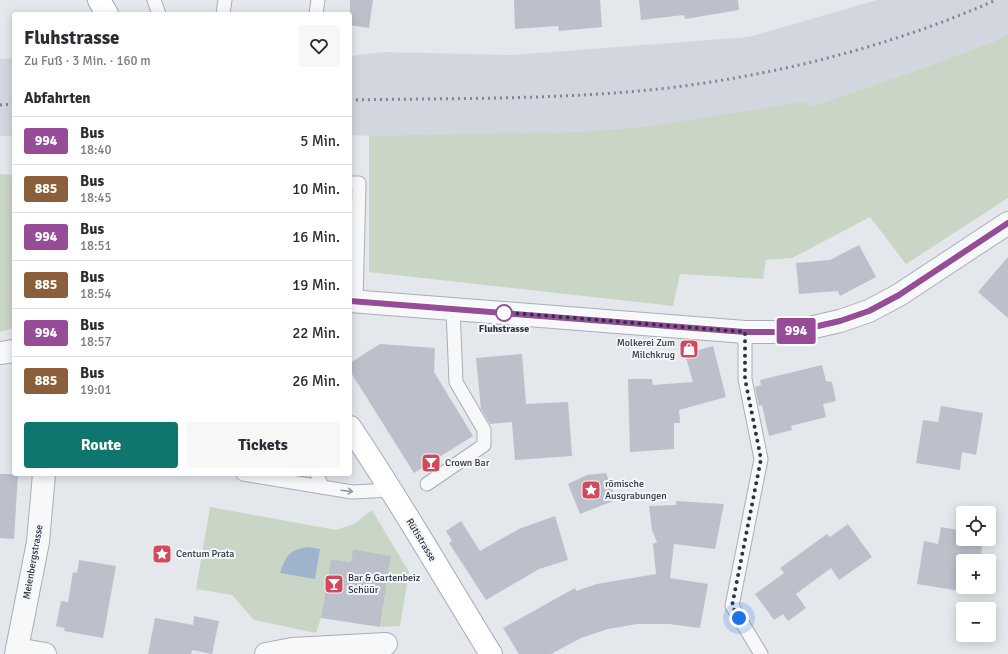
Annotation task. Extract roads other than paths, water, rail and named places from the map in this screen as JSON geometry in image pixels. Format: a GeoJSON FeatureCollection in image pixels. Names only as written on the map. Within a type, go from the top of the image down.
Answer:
{"type":"FeatureCollection","features":[{"type":"Feature","properties":{"kind":"main road","name":"Rütistrasse"},"geometry":{"type":"LineString","coordinates":[[352,430],[392,490],[419,539],[490,653]]}},
{"type":"Feature","properties":{"kind":"street"},"geometry":{"type":"LineString","coordinates":[[352,302],[745,332],[792,332],[840,321],[869,311],[899,295],[1008,223]]}},
{"type":"Feature","properties":{"kind":"street"},"geometry":{"type":"LineString","coordinates":[[0,353],[12,351]]}},
{"type":"Feature","properties":{"kind":"street","name":"Meienbergstrasse"},"geometry":{"type":"LineString","coordinates":[[44,476],[38,542],[16,652],[45,654]]}},
{"type":"Feature","properties":{"kind":"street"},"geometry":{"type":"LineString","coordinates":[[266,654],[292,649],[386,644]]}},
{"type":"Feature","properties":{"kind":"lane"},"geometry":{"type":"LineString","coordinates":[[154,0],[158,12]]}},
{"type":"Feature","properties":{"kind":"lane"},"geometry":{"type":"LineString","coordinates":[[223,12],[225,0]]}},
{"type":"Feature","properties":{"kind":"lane"},"geometry":{"type":"LineString","coordinates":[[316,12],[318,0]]}},
{"type":"Feature","properties":{"kind":"lane"},"geometry":{"type":"LineString","coordinates":[[352,183],[359,183],[352,302]]}},
{"type":"Feature","properties":{"kind":"lane"},"geometry":{"type":"LineString","coordinates":[[427,484],[484,445],[484,430],[456,382],[453,309]]}},
{"type":"Feature","properties":{"kind":"lane"},"geometry":{"type":"LineString","coordinates":[[745,332],[745,379],[761,459],[732,606],[761,654]]}},
{"type":"Feature","properties":{"kind":"lane"},"geometry":{"type":"LineString","coordinates":[[255,476],[352,492],[392,490]]}},
{"type":"Feature","properties":{"kind":"lane"},"geometry":{"type":"LineString","coordinates":[[318,476],[322,487]]}},
{"type":"Feature","properties":{"kind":"water"},"geometry":{"type":"Polygon","coordinates":[[[309,547],[320,549],[315,579],[280,573],[284,562],[293,551],[309,547]]]}},
{"type":"Feature","properties":{"kind":"railway"},"geometry":{"type":"LineString","coordinates":[[352,100],[509,98],[589,95],[668,88],[710,82],[752,75],[835,56],[917,31],[996,0]]}},
{"type":"Feature","properties":{"kind":"railway"},"geometry":{"type":"LineString","coordinates":[[0,105],[12,104]]}},
{"type":"Feature","properties":{"kind":"place","name":"Fluhstrasse"},"geometry":{"type":"Point","coordinates":[504,313]}},
{"type":"Feature","properties":{"kind":"place","name":"Molkerei Zum Milchkrug"},"geometry":{"type":"Point","coordinates":[689,349]}},
{"type":"Feature","properties":{"kind":"place","name":"Crown Bar"},"geometry":{"type":"Point","coordinates":[431,463]}},
{"type":"Feature","properties":{"kind":"place","name":"römische Ausgrabungen"},"geometry":{"type":"Point","coordinates":[591,490]}},
{"type":"Feature","properties":{"kind":"place","name":"Centum Prata"},"geometry":{"type":"Point","coordinates":[162,554]}},
{"type":"Feature","properties":{"kind":"place","name":"Bar & Gartenbeiz Schüür"},"geometry":{"type":"Point","coordinates":[334,584]}}]}
